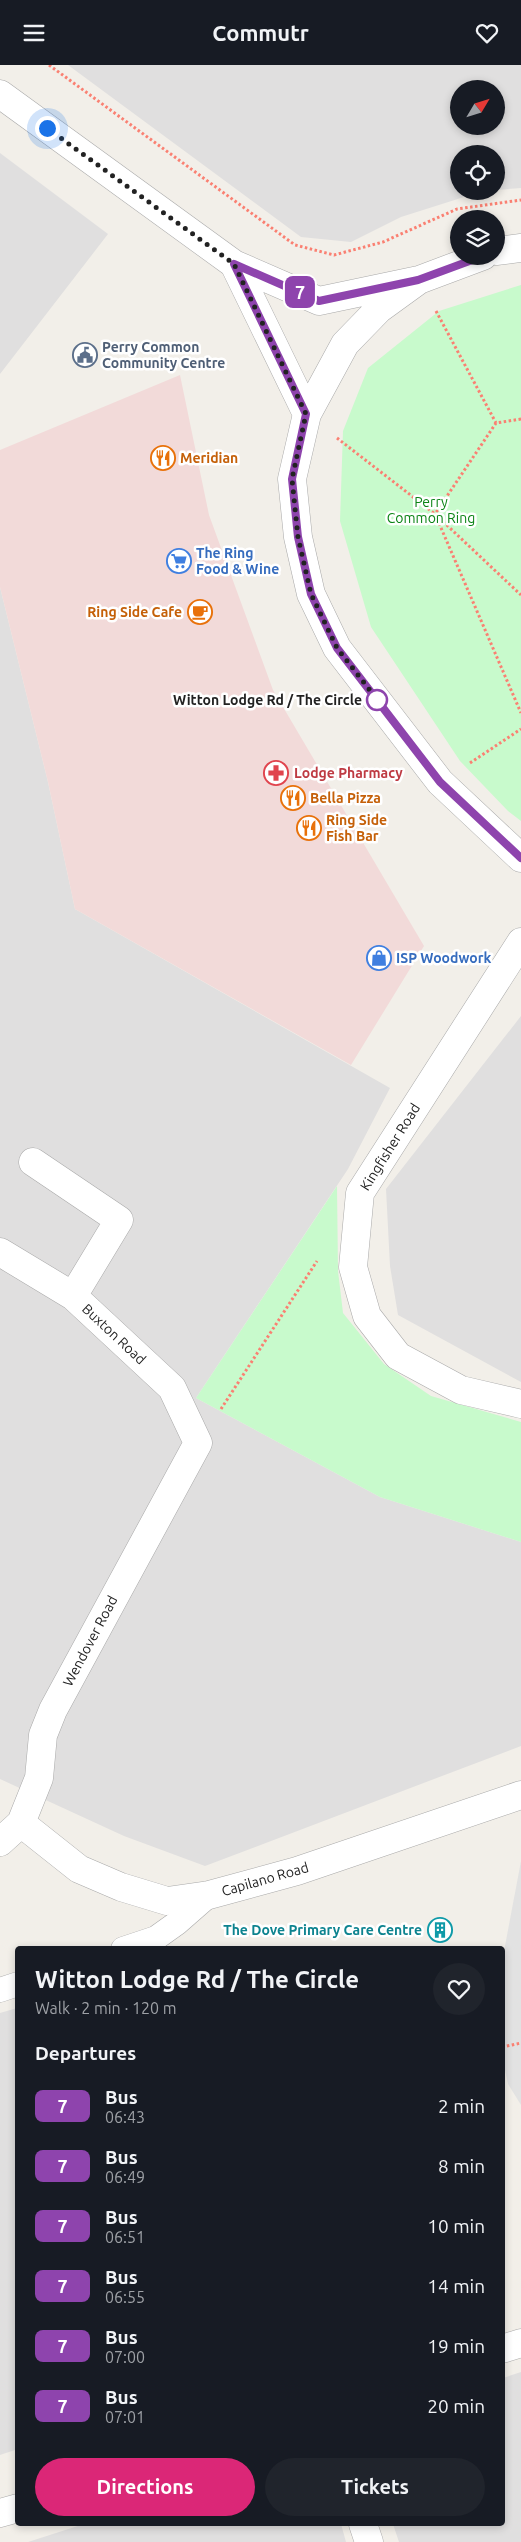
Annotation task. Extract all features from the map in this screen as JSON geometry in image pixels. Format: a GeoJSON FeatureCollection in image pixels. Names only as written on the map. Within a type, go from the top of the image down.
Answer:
{"type":"FeatureCollection","features":[{"type":"Feature","properties":{"kind":"street"},"geometry":{"type":"LineString","coordinates":[[0,94],[234,264],[319,301],[418,280],[459,265]]}},
{"type":"Feature","properties":{"kind":"street"},"geometry":{"type":"LineString","coordinates":[[505,250],[521,248]]}},
{"type":"Feature","properties":{"kind":"street"},"geometry":{"type":"LineString","coordinates":[[234,264],[306,414]]}},
{"type":"Feature","properties":{"kind":"street"},"geometry":{"type":"LineString","coordinates":[[418,280],[379,309],[345,344],[306,414],[292,479],[298,537],[311,594],[337,648],[440,782],[521,858]]}},
{"type":"Feature","properties":{"kind":"street","name":"Kingfisher Road"},"geometry":{"type":"LineString","coordinates":[[521,942],[360,1193],[353,1267],[367,1316],[398,1356],[461,1390],[521,1404]]}},
{"type":"Feature","properties":{"kind":"street"},"geometry":{"type":"LineString","coordinates":[[33,1162],[119,1220],[73,1296]]}},
{"type":"Feature","properties":{"kind":"street","name":"Buxton Road"},"geometry":{"type":"LineString","coordinates":[[0,1252],[73,1296],[172,1388],[198,1443]]}},
{"type":"Feature","properties":{"kind":"street","name":"Wendover Road"},"geometry":{"type":"LineString","coordinates":[[0,1842],[21,1823],[38,1778],[43,1735],[53,1710],[198,1443]]}},
{"type":"Feature","properties":{"kind":"street","name":"Capilano Road"},"geometry":{"type":"LineString","coordinates":[[21,1823],[79,1869],[121,1887],[167,1901],[209,1895],[297,1871],[521,1795]]}},
{"type":"Feature","properties":{"kind":"street"},"geometry":{"type":"LineString","coordinates":[[505,2348],[521,2343]]}},
{"type":"Feature","properties":{"kind":"street"},"geometry":{"type":"LineString","coordinates":[[0,2513],[15,2509]]}},
{"type":"Feature","properties":{"kind":"street"},"geometry":{"type":"LineString","coordinates":[[364,2526],[369,2542]]}},
{"type":"Feature","properties":{"kind":"lane"},"geometry":{"type":"LineString","coordinates":[[132,1946],[156,1938],[178,1923],[209,1895]]}},
{"type":"Feature","properties":{"kind":"lane"},"geometry":{"type":"LineString","coordinates":[[0,1990],[15,1985]]}},
{"type":"Feature","properties":{"kind":"path"},"geometry":{"type":"LineString","coordinates":[[49,65],[295,245],[334,255],[383,242],[457,209],[521,200]]}},
{"type":"Feature","properties":{"kind":"path"},"geometry":{"type":"LineString","coordinates":[[418,280],[496,423]]}},
{"type":"Feature","properties":{"kind":"path"},"geometry":{"type":"LineString","coordinates":[[306,414],[435,515],[521,595]]}},
{"type":"Feature","properties":{"kind":"path"},"geometry":{"type":"LineString","coordinates":[[435,515],[496,423],[521,419]]}},
{"type":"Feature","properties":{"kind":"path"},"geometry":{"type":"LineString","coordinates":[[435,515],[521,713]]}},
{"type":"Feature","properties":{"kind":"path"},"geometry":{"type":"LineString","coordinates":[[440,782],[521,729]]}},
{"type":"Feature","properties":{"kind":"path"},"geometry":{"type":"LineString","coordinates":[[198,1443],[317,1260]]}},
{"type":"Feature","properties":{"kind":"path"},"geometry":{"type":"LineString","coordinates":[[505,2046],[521,2043]]}},
{"type":"Feature","properties":{"kind":"shaded area"},"geometry":{"type":"Polygon","coordinates":[[[68,65],[521,65],[521,188],[505,189],[505,145],[450,145],[450,200],[455,200],[401,217],[351,242],[301,237],[68,65]]]}},
{"type":"Feature","properties":{"kind":"shaded area"},"geometry":{"type":"Polygon","coordinates":[[[0,153],[108,234],[0,374],[0,153]]]}},
{"type":"Feature","properties":{"kind":"shaded area"},"geometry":{"type":"Polygon","coordinates":[[[180,375],[209,515],[273,690],[424,946],[351,1065],[75,909],[48,782],[0,587],[0,450],[180,375]]]}},
{"type":"Feature","properties":{"kind":"shaded area"},"geometry":{"type":"Polygon","coordinates":[[[0,587],[48,782],[75,909],[390,1088],[348,1169],[196,1398],[380,1497],[521,1542],[521,1746],[205,1866],[124,1836],[0,1779],[0,587]]]}},
{"type":"Feature","properties":{"kind":"shaded area"},"geometry":{"type":"Polygon","coordinates":[[[521,1016],[521,1382],[398,1315],[390,1266],[386,1189],[521,1016]]]}},
{"type":"Feature","properties":{"kind":"shaded area"},"geometry":{"type":"Polygon","coordinates":[[[521,1861],[521,2105],[508,2084],[505,2070],[505,1946],[521,1861]]]}},
{"type":"Feature","properties":{"kind":"shaded area"},"geometry":{"type":"Polygon","coordinates":[[[15,2009],[15,2450],[0,2455],[0,2013],[15,2009]]]}},
{"type":"Feature","properties":{"kind":"shaded area"},"geometry":{"type":"Polygon","coordinates":[[[521,2372],[521,2542],[399,2542],[394,2526],[505,2526],[505,2377],[521,2372]]]}},
{"type":"Feature","properties":{"kind":"shaded area"},"geometry":{"type":"Polygon","coordinates":[[[78,2526],[342,2526],[346,2542],[28,2542],[78,2526]]]}},
{"type":"Feature","properties":{"kind":"green space","name":"Perry Common Ring"},"geometry":{"type":"Polygon","coordinates":[[[521,285],[521,821],[508,811],[460,761],[371,627],[340,521],[343,431],[368,368],[439,311],[521,285]]]}},
{"type":"Feature","properties":{"kind":"green space"},"geometry":{"type":"Polygon","coordinates":[[[337,1186],[338,1271],[343,1313],[384,1364],[431,1396],[521,1422],[521,1542],[380,1497],[196,1398],[337,1186]]]}},
{"type":"Feature","properties":{"kind":"bus line","name":"7"},"geometry":{"type":"LineString","coordinates":[[459,265],[418,280],[319,301],[234,264],[306,414],[292,479],[298,537],[311,594],[337,648],[440,782],[521,858]]}},
{"type":"Feature","properties":{"kind":"place","name":"Perry Common Community Centre"},"geometry":{"type":"Point","coordinates":[85,355]}},
{"type":"Feature","properties":{"kind":"place","name":"Meridian"},"geometry":{"type":"Point","coordinates":[163,458]}},
{"type":"Feature","properties":{"kind":"place","name":"The Ring Food & Wine"},"geometry":{"type":"Point","coordinates":[179,561]}},
{"type":"Feature","properties":{"kind":"place","name":"Ring Side Cafe"},"geometry":{"type":"Point","coordinates":[200,612]}},
{"type":"Feature","properties":{"kind":"place","name":"Witton Lodge Rd / The Circle"},"geometry":{"type":"Point","coordinates":[377,700]}},
{"type":"Feature","properties":{"kind":"place","name":"Lodge Pharmacy"},"geometry":{"type":"Point","coordinates":[276,773]}},
{"type":"Feature","properties":{"kind":"place","name":"Bella Pizza"},"geometry":{"type":"Point","coordinates":[293,798]}},
{"type":"Feature","properties":{"kind":"place","name":"Ring Side Fish Bar"},"geometry":{"type":"Point","coordinates":[309,828]}},
{"type":"Feature","properties":{"kind":"place","name":"ISP Woodwork"},"geometry":{"type":"Point","coordinates":[379,958]}},
{"type":"Feature","properties":{"kind":"place","name":"The Dove Primary Care Centre"},"geometry":{"type":"Point","coordinates":[440,1930]}},
{"type":"Feature","properties":{"kind":"route"},"geometry":{"type":"LineString","coordinates":[[47,128],[234,264],[306,414],[292,479],[298,537],[311,594],[337,648],[383,707],[377,700]]}}]}
